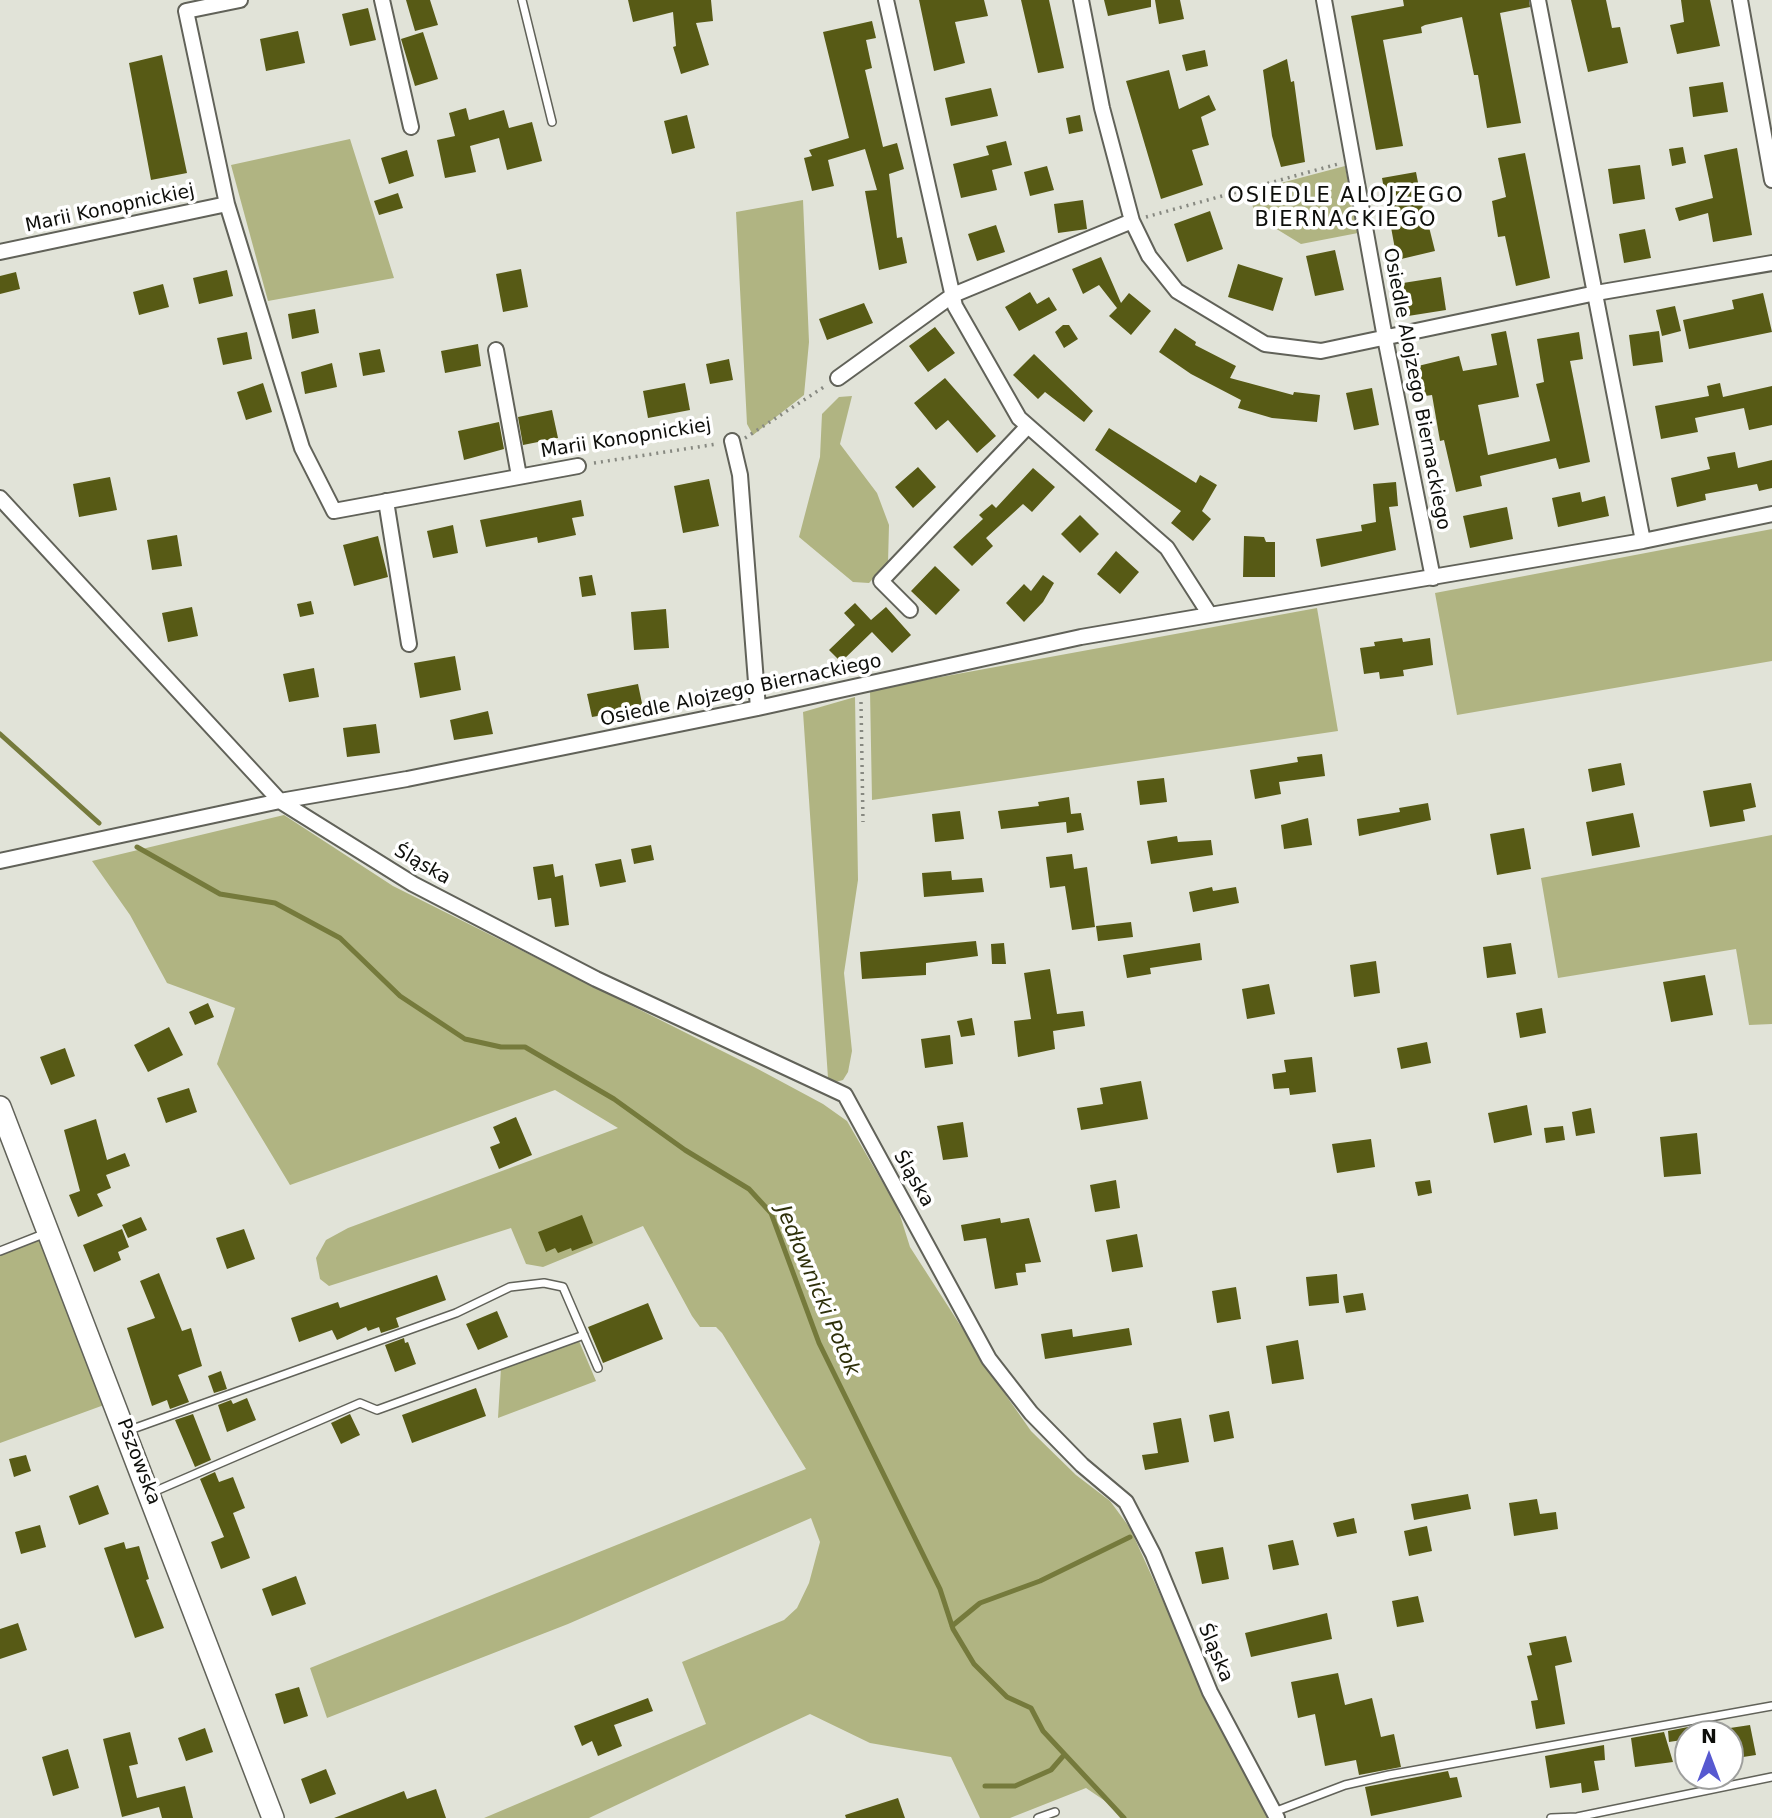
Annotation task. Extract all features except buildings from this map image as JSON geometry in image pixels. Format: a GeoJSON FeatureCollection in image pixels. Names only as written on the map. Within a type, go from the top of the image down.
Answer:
{"type":"FeatureCollection","features":[{"type":"Feature","properties":{"kind":"main road","name":"Pszowska"},"geometry":{"type":"LineString","coordinates":[[0,1107],[50,1231],[273,1818]]}},
{"type":"Feature","properties":{"kind":"street","name":"Marii Konopnickiej"},"geometry":{"type":"LineString","coordinates":[[240,0],[186,11],[227,204],[302,448],[334,511],[578,466]]}},
{"type":"Feature","properties":{"kind":"street"},"geometry":{"type":"LineString","coordinates":[[382,0],[411,127]]}},
{"type":"Feature","properties":{"kind":"street"},"geometry":{"type":"LineString","coordinates":[[886,0],[955,306],[1019,418],[1167,548],[1210,615]]}},
{"type":"Feature","properties":{"kind":"street"},"geometry":{"type":"LineString","coordinates":[[1081,0],[1102,108],[1132,221],[1149,256],[1177,291],[1265,344],[1321,351],[1596,293],[1772,263]]}},
{"type":"Feature","properties":{"kind":"street","name":"Osiedle Alojzego Biernackiego"},"geometry":{"type":"LineString","coordinates":[[1324,0],[1385,338],[1433,578]]}},
{"type":"Feature","properties":{"kind":"street"},"geometry":{"type":"LineString","coordinates":[[1538,0],[1643,541]]}},
{"type":"Feature","properties":{"kind":"street"},"geometry":{"type":"LineString","coordinates":[[1740,0],[1772,180]]}},
{"type":"Feature","properties":{"kind":"street","name":"Marii Konopnickiej"},"geometry":{"type":"LineString","coordinates":[[0,252],[227,204]]}},
{"type":"Feature","properties":{"kind":"street"},"geometry":{"type":"LineString","coordinates":[[838,378],[953,295],[1132,221]]}},
{"type":"Feature","properties":{"kind":"street"},"geometry":{"type":"LineString","coordinates":[[496,350],[519,476]]}},
{"type":"Feature","properties":{"kind":"street"},"geometry":{"type":"LineString","coordinates":[[910,610],[881,581],[1028,426]]}},
{"type":"Feature","properties":{"kind":"street","name":"Marii Konopnickiej"},"geometry":{"type":"LineString","coordinates":[[732,442],[740,475],[758,709]]}},
{"type":"Feature","properties":{"kind":"street","name":"Śląska"},"geometry":{"type":"LineString","coordinates":[[0,498],[280,801],[413,884],[596,979],[845,1096],[989,1359],[1031,1413],[1082,1465],[1126,1502],[1153,1554],[1210,1692],[1276,1815]]}},
{"type":"Feature","properties":{"kind":"street"},"geometry":{"type":"LineString","coordinates":[[386,501],[409,644]]}},
{"type":"Feature","properties":{"kind":"street","name":"Osiedle Alojzego Biernackiego"},"geometry":{"type":"LineString","coordinates":[[280,801],[407,779],[758,709],[1081,637],[1643,541],[1772,514]]}},
{"type":"Feature","properties":{"kind":"street"},"geometry":{"type":"LineString","coordinates":[[0,861],[280,801]]}},
{"type":"Feature","properties":{"kind":"lane"},"geometry":{"type":"LineString","coordinates":[[522,0],[552,122]]}},
{"type":"Feature","properties":{"kind":"lane"},"geometry":{"type":"LineString","coordinates":[[0,1251],[50,1231]]}},
{"type":"Feature","properties":{"kind":"lane"},"geometry":{"type":"LineString","coordinates":[[127,1432],[456,1312],[510,1287],[544,1283],[563,1287],[598,1368]]}},
{"type":"Feature","properties":{"kind":"lane"},"geometry":{"type":"LineString","coordinates":[[150,1493],[360,1403],[377,1410],[584,1335]]}},
{"type":"Feature","properties":{"kind":"lane"},"geometry":{"type":"LineString","coordinates":[[1276,1815],[1345,1785],[1772,1706]]}},
{"type":"Feature","properties":{"kind":"lane"},"geometry":{"type":"LineString","coordinates":[[1551,1818],[1577,1817],[1772,1777]]}},
{"type":"Feature","properties":{"kind":"lane"},"geometry":{"type":"LineString","coordinates":[[1038,1818],[1055,1812]]}},
{"type":"Feature","properties":{"kind":"path"},"geometry":{"type":"LineString","coordinates":[[1132,221],[1353,160]]}},
{"type":"Feature","properties":{"kind":"path"},"geometry":{"type":"LineString","coordinates":[[732,442],[753,435],[838,378]]}},
{"type":"Feature","properties":{"kind":"path","name":"Marii Konopnickiej"},"geometry":{"type":"LineString","coordinates":[[578,466],[732,442]]}},
{"type":"Feature","properties":{"kind":"path"},"geometry":{"type":"LineString","coordinates":[[860,685],[863,822]]}},
{"type":"Feature","properties":{"kind":"green space"},"geometry":{"type":"Polygon","coordinates":[[[350,139],[394,278],[268,301],[231,165],[350,139]]]}},
{"type":"Feature","properties":{"kind":"green space"},"geometry":{"type":"Polygon","coordinates":[[[1345,166],[1358,233],[1301,244],[1257,217],[1247,192],[1345,166]]]}},
{"type":"Feature","properties":{"kind":"green space"},"geometry":{"type":"Polygon","coordinates":[[[803,200],[809,342],[804,395],[753,435],[747,424],[736,212],[803,200]]]}},
{"type":"Feature","properties":{"kind":"green space"},"geometry":{"type":"Polygon","coordinates":[[[852,396],[840,444],[877,493],[889,525],[888,563],[869,583],[853,582],[799,537],[820,457],[822,414],[839,397],[852,396]]]}},
{"type":"Feature","properties":{"kind":"green space"},"geometry":{"type":"Polygon","coordinates":[[[1772,529],[1772,661],[1457,715],[1435,593],[1772,529]]]}},
{"type":"Feature","properties":{"kind":"green space"},"geometry":{"type":"Polygon","coordinates":[[[1317,608],[1338,731],[872,800],[870,690],[1317,608]]]}},
{"type":"Feature","properties":{"kind":"green space"},"geometry":{"type":"Polygon","coordinates":[[[855,697],[858,880],[844,973],[852,1051],[848,1072],[843,1080],[832,1083],[828,1078],[803,712],[855,697]]]}},
{"type":"Feature","properties":{"kind":"green space"},"geometry":{"type":"Polygon","coordinates":[[[284,815],[393,886],[756,1068],[823,1104],[847,1121],[898,1209],[910,1247],[998,1384],[1031,1431],[1076,1475],[1110,1501],[1130,1528],[1215,1716],[1272,1818],[1120,1818],[1108,1803],[1086,1788],[1010,1818],[980,1818],[951,1757],[870,1743],[810,1714],[589,1818],[484,1818],[706,1724],[682,1662],[784,1620],[797,1608],[809,1583],[820,1542],[811,1518],[568,1624],[327,1718],[310,1668],[806,1469],[722,1333],[716,1327],[700,1327],[692,1316],[643,1226],[543,1267],[526,1264],[511,1228],[329,1286],[320,1279],[316,1258],[326,1240],[348,1228],[618,1128],[555,1090],[290,1185],[217,1064],[235,1008],[167,983],[130,915],[92,861],[284,815]]]}},
{"type":"Feature","properties":{"kind":"green space"},"geometry":{"type":"Polygon","coordinates":[[[1772,835],[1772,1024],[1749,1025],[1736,949],[1558,978],[1541,878],[1772,835]]]}},
{"type":"Feature","properties":{"kind":"green space"},"geometry":{"type":"Polygon","coordinates":[[[42,1234],[104,1405],[0,1443],[0,1254],[42,1234]]]}},
{"type":"Feature","properties":{"kind":"green space"},"geometry":{"type":"Polygon","coordinates":[[[579,1341],[596,1381],[498,1418],[501,1368],[579,1341]]]}},
{"type":"Feature","properties":{"kind":"waterway","name":"Jedłownicki Potok"},"geometry":{"type":"LineString","coordinates":[[0,734],[99,823]]}},
{"type":"Feature","properties":{"kind":"waterway","name":"Jedłownicki Potok"},"geometry":{"type":"LineString","coordinates":[[137,847],[220,894],[275,903],[340,938],[400,996],[465,1039],[501,1047],[525,1047],[614,1099],[685,1150],[749,1189],[771,1213],[819,1343],[940,1589],[953,1629],[974,1664],[1007,1697],[1031,1708],[1043,1731],[1124,1818]]}},
{"type":"Feature","properties":{"kind":"waterway"},"geometry":{"type":"LineString","coordinates":[[952,1626],[980,1603],[1040,1581],[1130,1537]]}},
{"type":"Feature","properties":{"kind":"waterway"},"geometry":{"type":"LineString","coordinates":[[985,1786],[1015,1786],[1051,1770],[1064,1755]]}},
{"type":"Feature","properties":{"kind":"district","name":"OSIEDLE ALOJZEGO BIERNACKIEGO"},"geometry":{"type":"Point","coordinates":[1346,209]}}]}
